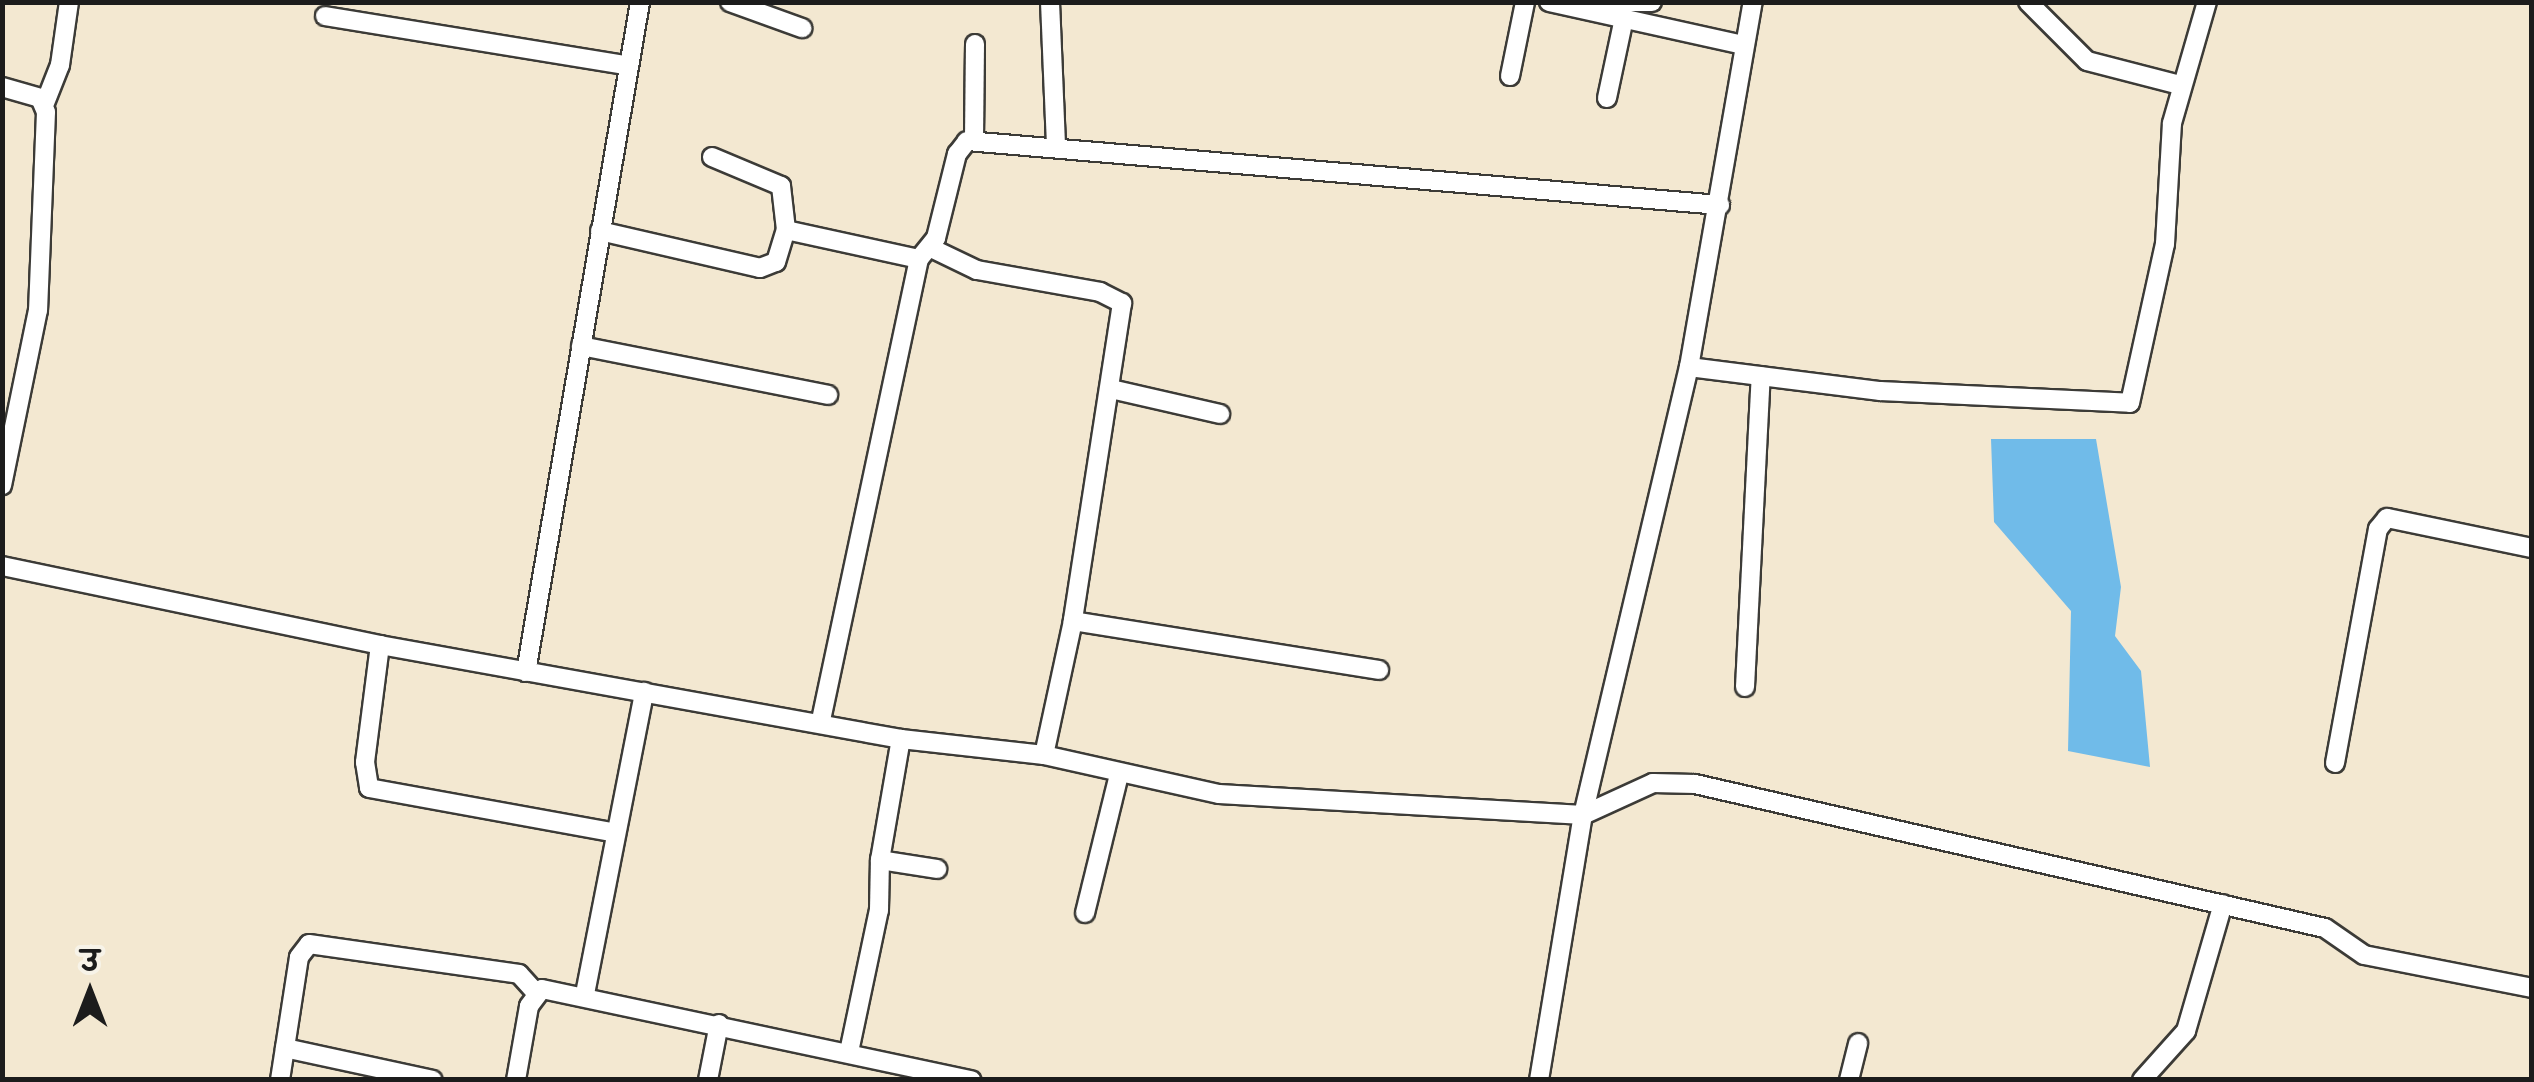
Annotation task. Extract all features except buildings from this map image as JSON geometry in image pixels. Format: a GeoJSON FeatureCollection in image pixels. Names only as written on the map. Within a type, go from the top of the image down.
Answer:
{"type":"FeatureCollection","features":[{"type":"Feature","properties":{"kind":"street"},"geometry":{"type":"LineString","coordinates":[[2,485],[38,310],[45,103],[60,64],[70,2]]}},
{"type":"Feature","properties":{"kind":"street"},"geometry":{"type":"LineString","coordinates":[[526,672],[640,2]]}},
{"type":"Feature","properties":{"kind":"street"},"geometry":{"type":"LineString","coordinates":[[730,2],[802,28]]}},
{"type":"Feature","properties":{"kind":"street"},"geometry":{"type":"LineString","coordinates":[[1050,2],[1056,145]]}},
{"type":"Feature","properties":{"kind":"street"},"geometry":{"type":"LineString","coordinates":[[1510,76],[1524,2]]}},
{"type":"Feature","properties":{"kind":"street"},"geometry":{"type":"LineString","coordinates":[[1549,2],[1742,44]]}},
{"type":"Feature","properties":{"kind":"street"},"geometry":{"type":"LineString","coordinates":[[1603,2],[1652,2]]}},
{"type":"Feature","properties":{"kind":"street"},"geometry":{"type":"LineString","coordinates":[[1539,1080],[1584,816],[1690,368],[1720,205],[1742,44],[1753,2]]}},
{"type":"Feature","properties":{"kind":"street"},"geometry":{"type":"LineString","coordinates":[[2028,2],[2054,11],[2087,61],[2180,85]]}},
{"type":"Feature","properties":{"kind":"street"},"geometry":{"type":"LineString","coordinates":[[1690,368],[1880,391],[2130,403],[2138,394],[2166,244],[2172,123],[2207,2]]}},
{"type":"Feature","properties":{"kind":"street"},"geometry":{"type":"LineString","coordinates":[[325,16],[629,66]]}},
{"type":"Feature","properties":{"kind":"street"},"geometry":{"type":"LineString","coordinates":[[1607,98],[1624,18]]}},
{"type":"Feature","properties":{"kind":"street"},"geometry":{"type":"LineString","coordinates":[[822,720],[925,254],[958,154],[974,139],[975,44]]}},
{"type":"Feature","properties":{"kind":"street"},"geometry":{"type":"LineString","coordinates":[[2,88],[45,103]]}},
{"type":"Feature","properties":{"kind":"street"},"geometry":{"type":"LineString","coordinates":[[974,139],[1720,205]]}},
{"type":"Feature","properties":{"kind":"street"},"geometry":{"type":"LineString","coordinates":[[600,232],[760,268],[776,262],[786,230],[781,186],[712,157]]}},
{"type":"Feature","properties":{"kind":"street"},"geometry":{"type":"LineString","coordinates":[[786,230],[925,254],[976,270],[1100,292],[1122,303],[1073,621],[1044,755]]}},
{"type":"Feature","properties":{"kind":"street"},"geometry":{"type":"LineString","coordinates":[[581,346],[828,395]]}},
{"type":"Feature","properties":{"kind":"street"},"geometry":{"type":"LineString","coordinates":[[1744,688],[1761,376]]}},
{"type":"Feature","properties":{"kind":"street"},"geometry":{"type":"LineString","coordinates":[[1111,389],[1220,414]]}},
{"type":"Feature","properties":{"kind":"street"},"geometry":{"type":"LineString","coordinates":[[2335,763],[2378,529],[2387,518],[2532,548]]}},
{"type":"Feature","properties":{"kind":"street"},"geometry":{"type":"LineString","coordinates":[[2,566],[380,645],[822,720],[901,738],[1044,755],[1119,776],[1220,794],[1584,816],[1653,784],[1695,784],[2333,930],[2364,955],[2532,988]]}},
{"type":"Feature","properties":{"kind":"street"},"geometry":{"type":"LineString","coordinates":[[1073,621],[1380,670]]}},
{"type":"Feature","properties":{"kind":"street"},"geometry":{"type":"LineString","coordinates":[[380,645],[365,762],[369,788],[616,833]]}},
{"type":"Feature","properties":{"kind":"street"},"geometry":{"type":"LineString","coordinates":[[586,994],[644,692]]}},
{"type":"Feature","properties":{"kind":"street"},"geometry":{"type":"LineString","coordinates":[[850,1052],[879,910],[880,860],[901,738]]}},
{"type":"Feature","properties":{"kind":"street"},"geometry":{"type":"LineString","coordinates":[[1085,913],[1119,776]]}},
{"type":"Feature","properties":{"kind":"street"},"geometry":{"type":"LineString","coordinates":[[880,860],[937,868]]}},
{"type":"Feature","properties":{"kind":"street"},"geometry":{"type":"LineString","coordinates":[[2142,1080],[2186,1030],[2223,904]]}},
{"type":"Feature","properties":{"kind":"street"},"geometry":{"type":"LineString","coordinates":[[280,1080],[299,957],[309,944],[519,974],[535,992],[586,994],[972,1080]]}},
{"type":"Feature","properties":{"kind":"street"},"geometry":{"type":"LineString","coordinates":[[516,1080],[535,992]]}},
{"type":"Feature","properties":{"kind":"street"},"geometry":{"type":"LineString","coordinates":[[708,1080],[718,1024]]}},
{"type":"Feature","properties":{"kind":"street"},"geometry":{"type":"LineString","coordinates":[[1849,1080],[1858,1043]]}},
{"type":"Feature","properties":{"kind":"street"},"geometry":{"type":"LineString","coordinates":[[285,1048],[432,1080]]}},
{"type":"Feature","properties":{"kind":"water"},"geometry":{"type":"Polygon","coordinates":[[[1991,439],[2096,439],[2121,587],[2115,636],[2141,671],[2150,767],[2068,751],[2071,611],[1994,522],[1991,439]]]}}]}
